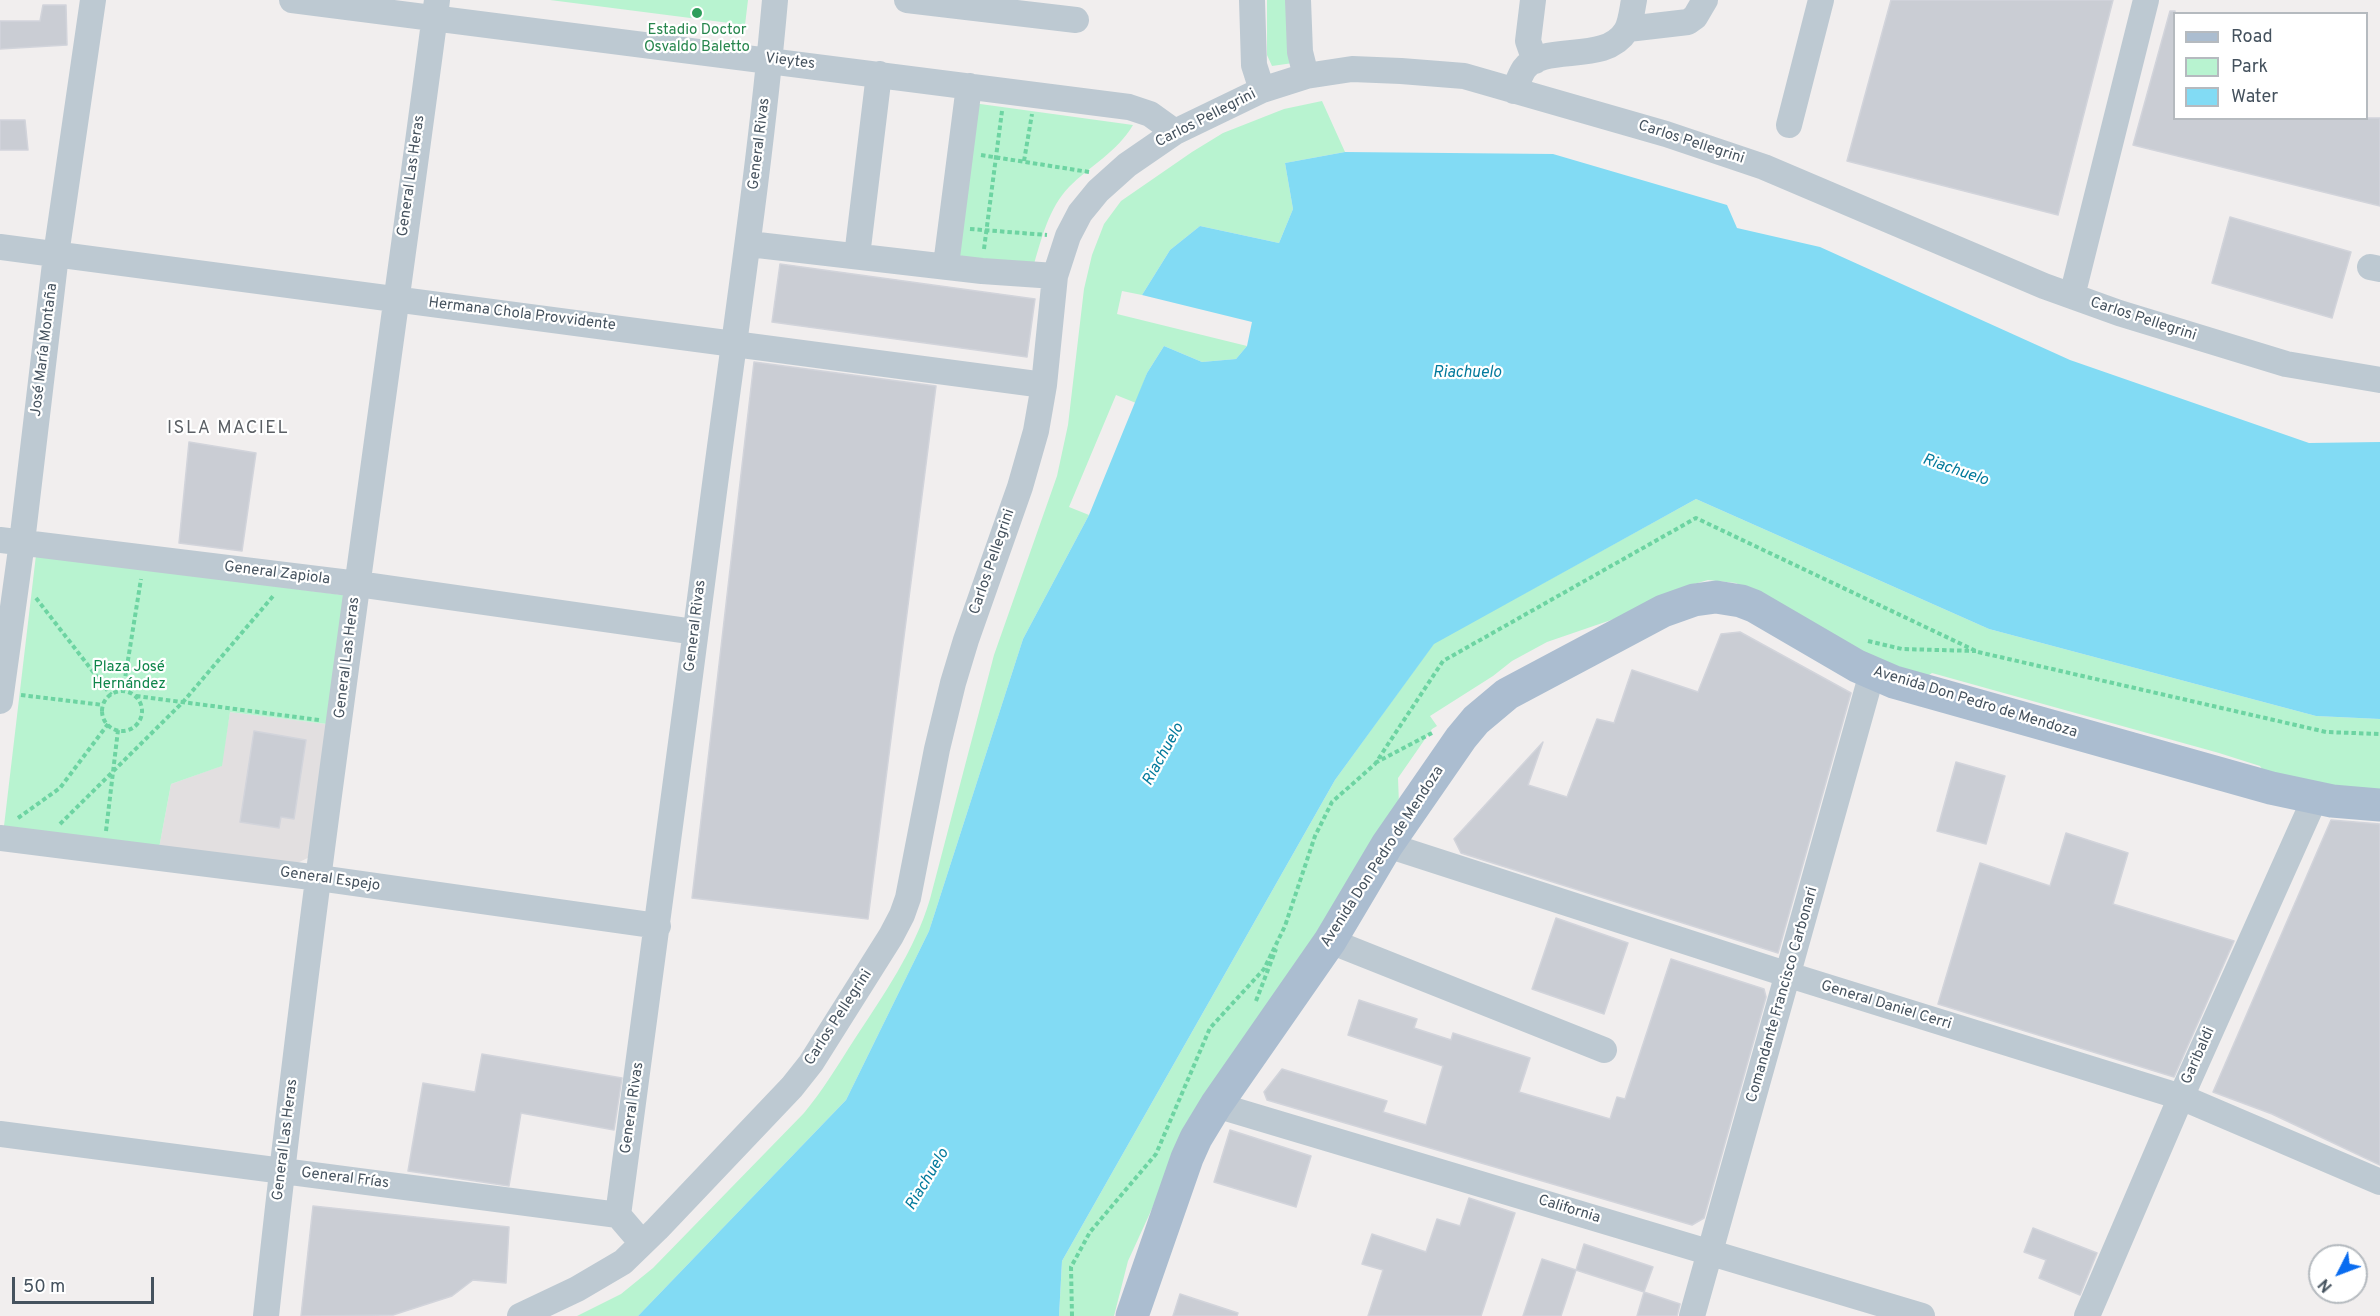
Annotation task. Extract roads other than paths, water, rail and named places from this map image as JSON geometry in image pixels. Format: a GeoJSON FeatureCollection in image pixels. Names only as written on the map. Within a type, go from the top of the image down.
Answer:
{"type":"FeatureCollection","features":[{"type":"Feature","properties":{"kind":"main road","name":"Avenida Don Pedro de Mendoza"},"geometry":{"type":"LineString","coordinates":[[1132,1316],[1196,1138],[1216,1105],[1330,941],[1387,845],[1461,738],[1486,711],[1507,694],[1664,611],[1706,598],[1728,598],[1741,601],[1763,611],[1872,673],[1894,682],[2271,788],[2315,798],[2380,805]]}},
{"type":"Feature","properties":{"kind":"street","name":"José María Montaña"},"geometry":{"type":"LineString","coordinates":[[1,697],[18,574],[11,541],[93,0]]}},
{"type":"Feature","properties":{"kind":"street","name":"Vieytes"},"geometry":{"type":"LineString","coordinates":[[292,0],[436,9],[770,60],[1129,107],[1150,114],[1175,132]]}},
{"type":"Feature","properties":{"kind":"street","name":"General Rivas"},"geometry":{"type":"LineString","coordinates":[[618,1215],[749,244],[775,0]]}},
{"type":"Feature","properties":{"kind":"street"},"geometry":{"type":"LineString","coordinates":[[907,0],[1076,20]]}},
{"type":"Feature","properties":{"kind":"street"},"geometry":{"type":"LineString","coordinates":[[1252,0],[1254,65],[1262,90]]}},
{"type":"Feature","properties":{"kind":"street"},"geometry":{"type":"LineString","coordinates":[[1298,0],[1300,52],[1306,76]]}},
{"type":"Feature","properties":{"kind":"street"},"geometry":{"type":"LineString","coordinates":[[1533,0],[1528,41],[1535,61]]}},
{"type":"Feature","properties":{"kind":"street"},"geometry":{"type":"LineString","coordinates":[[1514,90],[1524,69],[1535,61],[1614,44],[1628,29],[1634,0]]}},
{"type":"Feature","properties":{"kind":"street"},"geometry":{"type":"LineString","coordinates":[[1628,29],[1688,22],[1705,0]]}},
{"type":"Feature","properties":{"kind":"street"},"geometry":{"type":"LineString","coordinates":[[1789,125],[1821,0]]}},
{"type":"Feature","properties":{"kind":"street"},"geometry":{"type":"LineString","coordinates":[[2072,296],[2146,0]]}},
{"type":"Feature","properties":{"kind":"street","name":"General Las Heras"},"geometry":{"type":"LineString","coordinates":[[266,1316],[281,1171],[357,584],[436,9]]}},
{"type":"Feature","properties":{"kind":"street","name":"Carlos Pellegrini"},"geometry":{"type":"LineString","coordinates":[[520,1316],[604,1275],[642,1243],[792,1087],[811,1063],[891,936],[908,898],[937,749],[953,683],[1020,487],[1036,431],[1044,385],[1055,276],[1068,236],[1080,213],[1113,176],[1175,132],[1262,90],[1306,76],[1352,69],[1379,69],[1464,76],[1666,134],[1764,167],[2072,296],[2286,364],[2380,380]]}},
{"type":"Feature","properties":{"kind":"street"},"geometry":{"type":"LineString","coordinates":[[857,256],[879,74]]}},
{"type":"Feature","properties":{"kind":"street"},"geometry":{"type":"LineString","coordinates":[[946,265],[969,86]]}},
{"type":"Feature","properties":{"kind":"street"},"geometry":{"type":"LineString","coordinates":[[749,244],[946,265],[982,271],[1055,276]]}},
{"type":"Feature","properties":{"kind":"street","name":"Hermana Chola Provvidente"},"geometry":{"type":"LineString","coordinates":[[0,247],[734,342],[1044,385]]}},
{"type":"Feature","properties":{"kind":"street","name":"General Zapiola"},"geometry":{"type":"LineString","coordinates":[[11,541],[357,584],[695,632]]}},
{"type":"Feature","properties":{"kind":"street","name":"Comandante Francisco Carbonari"},"geometry":{"type":"LineString","coordinates":[[1692,1316],[1872,673]]}},
{"type":"Feature","properties":{"kind":"street","name":"Garibaldi"},"geometry":{"type":"LineString","coordinates":[[2087,1316],[2181,1097],[2315,798]]}},
{"type":"Feature","properties":{"kind":"street","name":"General Espejo"},"geometry":{"type":"LineString","coordinates":[[6,831],[40,843],[319,878],[658,926]]}},
{"type":"Feature","properties":{"kind":"street","name":"General Daniel Cerri"},"geometry":{"type":"LineString","coordinates":[[1387,845],[1789,975],[2181,1097],[2380,1182]]}},
{"type":"Feature","properties":{"kind":"street"},"geometry":{"type":"LineString","coordinates":[[1330,941],[1604,1050]]}},
{"type":"Feature","properties":{"kind":"street","name":"California"},"geometry":{"type":"LineString","coordinates":[[1216,1105],[1922,1316]]}},
{"type":"Feature","properties":{"kind":"street","name":"General Frías"},"geometry":{"type":"LineString","coordinates":[[0,1134],[618,1215]]}},
{"type":"Feature","properties":{"kind":"street"},"geometry":{"type":"LineString","coordinates":[[618,1215],[642,1243]]}},
{"type":"Feature","properties":{"kind":"water","name":"Riachuelo"},"geometry":{"type":"Polygon","coordinates":[[[1345,152],[1553,154],[1727,205],[1737,228],[1820,247],[2070,360],[2309,443],[2380,442],[2380,719],[2316,716],[1989,629],[1696,499],[1434,644],[1335,780],[1062,1261],[1059,1316],[638,1316],[846,1100],[929,931],[1023,639],[1089,515],[1147,373],[1164,346],[1202,362],[1236,359],[1247,346],[1252,322],[1142,295],[1170,250],[1200,226],[1279,243],[1293,209],[1285,163],[1345,152]]]}},
{"type":"Feature","properties":{"kind":"place","name":"Estadio Doctor Osvaldo Baletto"},"geometry":{"type":"Point","coordinates":[697,13]}},
{"type":"Feature","properties":{"kind":"district","name":"ISLA MACIEL"},"geometry":{"type":"Point","coordinates":[228,429]}},
{"type":"Feature","properties":{"kind":"park label","name":"Plaza José Hernández"},"geometry":{"type":"Point","coordinates":[129,676]}}]}
